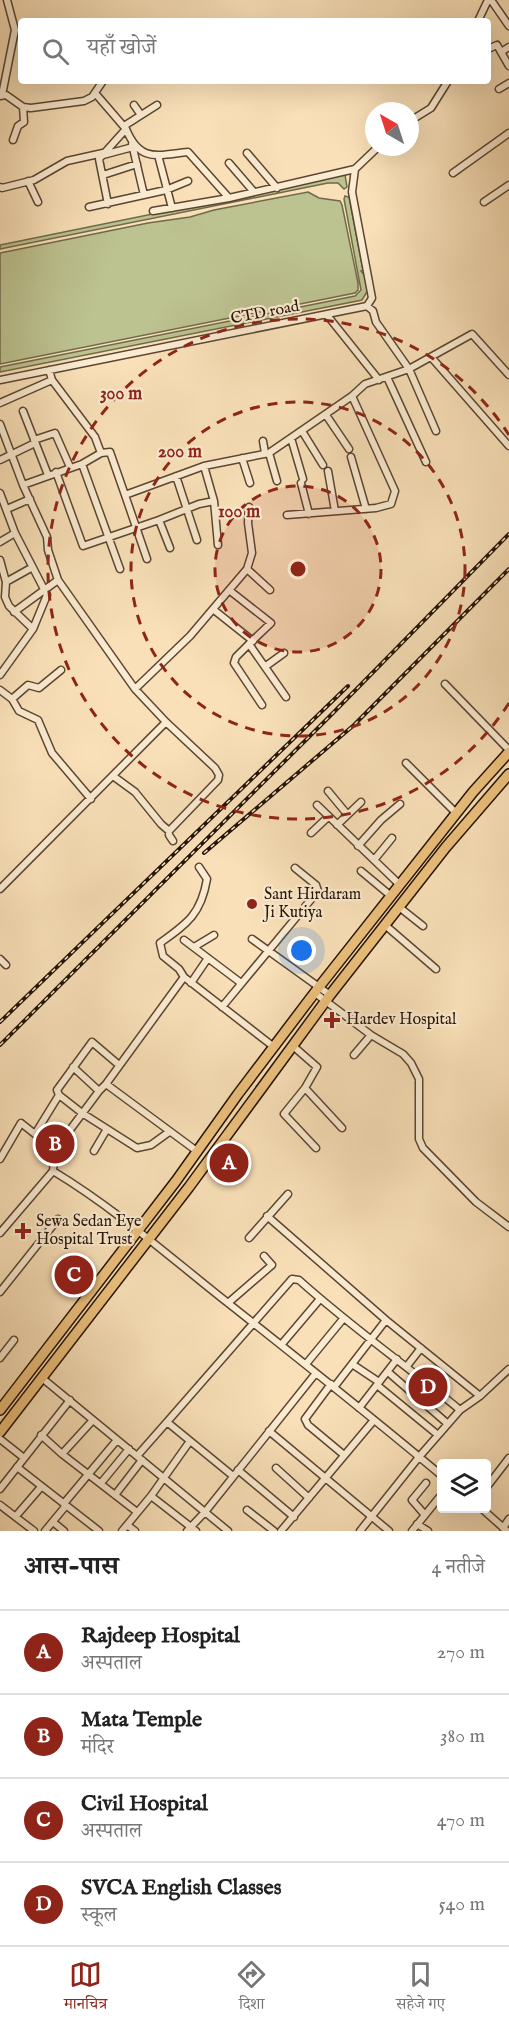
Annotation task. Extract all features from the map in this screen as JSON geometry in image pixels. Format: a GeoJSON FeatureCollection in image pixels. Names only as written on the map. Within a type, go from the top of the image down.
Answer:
{"type":"FeatureCollection","features":[{"type":"Feature","properties":{"kind":"main road"},"geometry":{"type":"LineString","coordinates":[[2,1404],[138,1231],[317,990],[456,813],[509,751]]}},
{"type":"Feature","properties":{"kind":"main road"},"geometry":{"type":"LineString","coordinates":[[0,1432],[149,1238],[328,998],[446,847],[509,774]]}},
{"type":"Feature","properties":{"kind":"street"},"geometry":{"type":"LineString","coordinates":[[7,0],[15,30],[3,93],[23,107],[84,101],[95,93],[101,84]]}},
{"type":"Feature","properties":{"kind":"street"},"geometry":{"type":"LineString","coordinates":[[480,18],[489,0],[509,26]]}},
{"type":"Feature","properties":{"kind":"street"},"geometry":{"type":"LineString","coordinates":[[491,48],[497,45],[509,66]]}},
{"type":"Feature","properties":{"kind":"street"},"geometry":{"type":"LineString","coordinates":[[501,51],[509,47]]}},
{"type":"Feature","properties":{"kind":"street"},"geometry":{"type":"LineString","coordinates":[[499,89],[509,83]]}},
{"type":"Feature","properties":{"kind":"street"},"geometry":{"type":"LineString","coordinates":[[419,115],[431,108],[446,84]]}},
{"type":"Feature","properties":{"kind":"street"},"geometry":{"type":"LineString","coordinates":[[95,93],[125,128],[132,145],[144,195]]}},
{"type":"Feature","properties":{"kind":"street"},"geometry":{"type":"LineString","coordinates":[[134,105],[141,115]]}},
{"type":"Feature","properties":{"kind":"street"},"geometry":{"type":"LineString","coordinates":[[108,204],[99,159],[125,128],[158,105]]}},
{"type":"Feature","properties":{"kind":"street"},"geometry":{"type":"LineString","coordinates":[[13,140],[18,126],[24,122],[23,107]]}},
{"type":"Feature","properties":{"kind":"street"},"geometry":{"type":"LineString","coordinates":[[453,172],[509,133]]}},
{"type":"Feature","properties":{"kind":"street"},"geometry":{"type":"LineString","coordinates":[[0,187],[28,181],[67,161],[103,154],[132,145],[145,153],[158,155],[188,152],[229,198]]}},
{"type":"Feature","properties":{"kind":"street"},"geometry":{"type":"LineString","coordinates":[[247,153],[275,185]]}},
{"type":"Feature","properties":{"kind":"street"},"geometry":{"type":"LineString","coordinates":[[158,155],[172,208]]}},
{"type":"Feature","properties":{"kind":"street"},"geometry":{"type":"LineString","coordinates":[[153,211],[229,198],[275,185],[355,169],[369,156]]}},
{"type":"Feature","properties":{"kind":"street"},"geometry":{"type":"LineString","coordinates":[[230,163],[254,192]]}},
{"type":"Feature","properties":{"kind":"street"},"geometry":{"type":"LineString","coordinates":[[102,175],[137,164]]}},
{"type":"Feature","properties":{"kind":"street"},"geometry":{"type":"LineString","coordinates":[[355,169],[352,192],[372,298],[367,306],[373,311],[376,322],[409,369],[436,431]]}},
{"type":"Feature","properties":{"kind":"street"},"geometry":{"type":"LineString","coordinates":[[275,185],[279,178]]}},
{"type":"Feature","properties":{"kind":"street"},"geometry":{"type":"LineString","coordinates":[[28,181],[38,202]]}},
{"type":"Feature","properties":{"kind":"street"},"geometry":{"type":"LineString","coordinates":[[89,207],[166,190],[188,181]]}},
{"type":"Feature","properties":{"kind":"street"},"geometry":{"type":"LineString","coordinates":[[484,202],[509,184]]}},
{"type":"Feature","properties":{"kind":"street","name":"CTD road"},"geometry":{"type":"LineString","coordinates":[[0,380],[367,306]]}},
{"type":"Feature","properties":{"kind":"street"},"geometry":{"type":"LineString","coordinates":[[327,315],[379,380]]}},
{"type":"Feature","properties":{"kind":"street"},"geometry":{"type":"LineString","coordinates":[[125,495],[204,466],[267,453],[326,415],[365,384],[409,369],[472,334],[509,375]]}},
{"type":"Feature","properties":{"kind":"street"},"geometry":{"type":"LineString","coordinates":[[430,357],[509,446]]}},
{"type":"Feature","properties":{"kind":"street"},"geometry":{"type":"LineString","coordinates":[[49,370],[52,380],[95,437],[101,453]]}},
{"type":"Feature","properties":{"kind":"street"},"geometry":{"type":"LineString","coordinates":[[387,377],[426,462]]}},
{"type":"Feature","properties":{"kind":"street"},"geometry":{"type":"LineString","coordinates":[[0,403],[52,380]]}},
{"type":"Feature","properties":{"kind":"street"},"geometry":{"type":"LineString","coordinates":[[287,515],[366,509],[391,504],[395,491],[352,396]]}},
{"type":"Feature","properties":{"kind":"street"},"geometry":{"type":"LineString","coordinates":[[23,411],[48,475]]}},
{"type":"Feature","properties":{"kind":"street"},"geometry":{"type":"LineString","coordinates":[[326,415],[349,449]]}},
{"type":"Feature","properties":{"kind":"street"},"geometry":{"type":"LineString","coordinates":[[0,424],[23,485],[47,537],[48,550],[58,580],[135,689],[215,768],[219,775],[218,780],[169,831],[168,835],[173,841]]}},
{"type":"Feature","properties":{"kind":"street"},"geometry":{"type":"LineString","coordinates":[[302,431],[322,465]]}},
{"type":"Feature","properties":{"kind":"street"},"geometry":{"type":"LineString","coordinates":[[0,460],[55,433],[70,467]]}},
{"type":"Feature","properties":{"kind":"street"},"geometry":{"type":"LineString","coordinates":[[291,438],[309,514]]}},
{"type":"Feature","properties":{"kind":"street"},"geometry":{"type":"LineString","coordinates":[[263,441],[278,481]]}},
{"type":"Feature","properties":{"kind":"street"},"geometry":{"type":"LineString","coordinates":[[23,485],[82,464],[101,453],[110,452],[147,560]]}},
{"type":"Feature","properties":{"kind":"street"},"geometry":{"type":"LineString","coordinates":[[351,457],[366,509]]}},
{"type":"Feature","properties":{"kind":"street"},"geometry":{"type":"LineString","coordinates":[[242,458],[250,483]]}},
{"type":"Feature","properties":{"kind":"street"},"geometry":{"type":"LineString","coordinates":[[82,464],[120,569]]}},
{"type":"Feature","properties":{"kind":"street"},"geometry":{"type":"LineString","coordinates":[[204,466],[214,501],[218,545]]}},
{"type":"Feature","properties":{"kind":"street"},"geometry":{"type":"LineString","coordinates":[[328,471],[335,511]]}},
{"type":"Feature","properties":{"kind":"street"},"geometry":{"type":"LineString","coordinates":[[56,472],[83,546],[136,529],[186,508],[214,501]]}},
{"type":"Feature","properties":{"kind":"street"},"geometry":{"type":"LineString","coordinates":[[176,476],[197,540]]}},
{"type":"Feature","properties":{"kind":"street"},"geometry":{"type":"LineString","coordinates":[[0,493],[15,533],[45,590],[46,597],[33,629],[0,675]]}},
{"type":"Feature","properties":{"kind":"street"},"geometry":{"type":"LineString","coordinates":[[6,509],[30,500]]}},
{"type":"Feature","properties":{"kind":"street"},"geometry":{"type":"LineString","coordinates":[[135,689],[214,610],[247,569],[252,553],[248,523],[249,507]]}},
{"type":"Feature","properties":{"kind":"street"},"geometry":{"type":"LineString","coordinates":[[159,520],[170,548]]}},
{"type":"Feature","properties":{"kind":"street"},"geometry":{"type":"LineString","coordinates":[[0,542],[15,533]]}},
{"type":"Feature","properties":{"kind":"street"},"geometry":{"type":"LineString","coordinates":[[0,560],[6,582],[5,597],[9,606],[33,629]]}},
{"type":"Feature","properties":{"kind":"street"},"geometry":{"type":"LineString","coordinates":[[6,582],[32,568]]}},
{"type":"Feature","properties":{"kind":"street"},"geometry":{"type":"LineString","coordinates":[[247,569],[270,591]]}},
{"type":"Feature","properties":{"kind":"street"},"geometry":{"type":"LineString","coordinates":[[14,612],[58,580]]}},
{"type":"Feature","properties":{"kind":"street"},"geometry":{"type":"LineString","coordinates":[[229,590],[271,623],[236,657],[234,663],[261,705]]}},
{"type":"Feature","properties":{"kind":"street"},"geometry":{"type":"LineString","coordinates":[[214,610],[251,642],[286,697]]}},
{"type":"Feature","properties":{"kind":"street"},"geometry":{"type":"LineString","coordinates":[[266,666],[284,653]]}},
{"type":"Feature","properties":{"kind":"street"},"geometry":{"type":"LineString","coordinates":[[12,699],[28,685],[39,688],[61,670]]}},
{"type":"Feature","properties":{"kind":"street"},"geometry":{"type":"LineString","coordinates":[[445,684],[509,751]]}},
{"type":"Feature","properties":{"kind":"street"},"geometry":{"type":"LineString","coordinates":[[0,690],[12,699],[19,711],[38,720],[52,753],[92,799]]}},
{"type":"Feature","properties":{"kind":"street"},"geometry":{"type":"LineString","coordinates":[[0,890],[166,722]]}},
{"type":"Feature","properties":{"kind":"street"},"geometry":{"type":"LineString","coordinates":[[406,763],[456,813]]}},
{"type":"Feature","properties":{"kind":"street"},"geometry":{"type":"LineString","coordinates":[[114,776],[135,792],[161,825],[169,831]]}},
{"type":"Feature","properties":{"kind":"street"},"geometry":{"type":"LineString","coordinates":[[328,791],[347,814]]}},
{"type":"Feature","properties":{"kind":"street"},"geometry":{"type":"LineString","coordinates":[[337,825],[361,802]]}},
{"type":"Feature","properties":{"kind":"street"},"geometry":{"type":"LineString","coordinates":[[358,846],[381,820],[400,804]]}},
{"type":"Feature","properties":{"kind":"street"},"geometry":{"type":"LineString","coordinates":[[317,805],[400,885]]}},
{"type":"Feature","properties":{"kind":"street"},"geometry":{"type":"LineString","coordinates":[[311,833],[328,817]]}},
{"type":"Feature","properties":{"kind":"street"},"geometry":{"type":"LineString","coordinates":[[374,860],[393,838]]}},
{"type":"Feature","properties":{"kind":"street"},"geometry":{"type":"LineString","coordinates":[[199,867],[207,879],[196,913],[160,943],[164,956],[191,983],[274,1047]]}},
{"type":"Feature","properties":{"kind":"street"},"geometry":{"type":"LineString","coordinates":[[222,1007],[318,891],[316,885],[295,868]]}},
{"type":"Feature","properties":{"kind":"street"},"geometry":{"type":"LineString","coordinates":[[361,871],[391,896]]}},
{"type":"Feature","properties":{"kind":"street"},"geometry":{"type":"LineString","coordinates":[[399,908],[423,926]]}},
{"type":"Feature","properties":{"kind":"street"},"geometry":{"type":"LineString","coordinates":[[385,925],[436,969]]}},
{"type":"Feature","properties":{"kind":"street"},"geometry":{"type":"LineString","coordinates":[[194,947],[214,935]]}},
{"type":"Feature","properties":{"kind":"street"},"geometry":{"type":"LineString","coordinates":[[252,939],[371,1035],[403,1054],[419,1079],[419,1139],[423,1148],[477,1202],[509,1227]]}},
{"type":"Feature","properties":{"kind":"street"},"geometry":{"type":"LineString","coordinates":[[184,940],[241,983]]}},
{"type":"Feature","properties":{"kind":"street"},"geometry":{"type":"LineString","coordinates":[[191,983],[208,958]]}},
{"type":"Feature","properties":{"kind":"street"},"geometry":{"type":"LineString","coordinates":[[0,959],[6,965]]}},
{"type":"Feature","properties":{"kind":"street"},"geometry":{"type":"LineString","coordinates":[[0,1233],[53,1171],[55,1150],[184,977]]}},
{"type":"Feature","properties":{"kind":"street"},"geometry":{"type":"LineString","coordinates":[[354,1055],[371,1035]]}},
{"type":"Feature","properties":{"kind":"street"},"geometry":{"type":"LineString","coordinates":[[119,1065],[92,1042],[57,1090],[59,1095],[82,1113],[137,1148],[151,1145],[169,1132]]}},
{"type":"Feature","properties":{"kind":"street"},"geometry":{"type":"LineString","coordinates":[[293,1046],[317,1067],[305,1088],[284,1114],[316,1148]]}},
{"type":"Feature","properties":{"kind":"street"},"geometry":{"type":"LineString","coordinates":[[73,1067],[99,1091]]}},
{"type":"Feature","properties":{"kind":"street"},"geometry":{"type":"LineString","coordinates":[[106,1084],[198,1152]]}},
{"type":"Feature","properties":{"kind":"street"},"geometry":{"type":"LineString","coordinates":[[305,1088],[342,1128]]}},
{"type":"Feature","properties":{"kind":"street"},"geometry":{"type":"LineString","coordinates":[[35,1134],[59,1095]]}},
{"type":"Feature","properties":{"kind":"street"},"geometry":{"type":"LineString","coordinates":[[0,1159],[21,1123],[55,1150]]}},
{"type":"Feature","properties":{"kind":"street"},"geometry":{"type":"LineString","coordinates":[[94,1151],[107,1129]]}},
{"type":"Feature","properties":{"kind":"street"},"geometry":{"type":"LineString","coordinates":[[53,1171],[77,1185],[149,1238],[315,1373],[333,1385],[437,1473]]}},
{"type":"Feature","properties":{"kind":"street"},"geometry":{"type":"LineString","coordinates":[[249,1238],[288,1194]]}},
{"type":"Feature","properties":{"kind":"street"},"geometry":{"type":"LineString","coordinates":[[267,1216],[386,1320],[480,1396]]}},
{"type":"Feature","properties":{"kind":"street"},"geometry":{"type":"LineString","coordinates":[[0,1292],[58,1219]]}},
{"type":"Feature","properties":{"kind":"street"},"geometry":{"type":"LineString","coordinates":[[228,1303],[272,1265],[264,1256]]}},
{"type":"Feature","properties":{"kind":"street"},"geometry":{"type":"LineString","coordinates":[[115,1495],[167,1422],[292,1279],[299,1280],[343,1319],[460,1410]]}},
{"type":"Feature","properties":{"kind":"street"},"geometry":{"type":"LineString","coordinates":[[282,1345],[320,1299]]}},
{"type":"Feature","properties":{"kind":"street"},"geometry":{"type":"LineString","coordinates":[[306,1364],[343,1319]]}},
{"type":"Feature","properties":{"kind":"street"},"geometry":{"type":"LineString","coordinates":[[344,1455],[308,1425],[305,1419],[386,1320]]}},
{"type":"Feature","properties":{"kind":"street"},"geometry":{"type":"LineString","coordinates":[[0,1358],[14,1340]]}},
{"type":"Feature","properties":{"kind":"street"},"geometry":{"type":"LineString","coordinates":[[406,1366],[421,1348]]}},
{"type":"Feature","properties":{"kind":"street"},"geometry":{"type":"LineString","coordinates":[[359,1408],[397,1359]]}},
{"type":"Feature","properties":{"kind":"street"},"geometry":{"type":"LineString","coordinates":[[352,1364],[378,1383],[438,1436]]}},
{"type":"Feature","properties":{"kind":"street"},"geometry":{"type":"LineString","coordinates":[[360,1531],[460,1410],[480,1396],[509,1369]]}},
{"type":"Feature","properties":{"kind":"street"},"geometry":{"type":"LineString","coordinates":[[388,1372],[448,1424]]}},
{"type":"Feature","properties":{"kind":"street"},"geometry":{"type":"LineString","coordinates":[[151,1496],[191,1529],[315,1373]]}},
{"type":"Feature","properties":{"kind":"street"},"geometry":{"type":"LineString","coordinates":[[42,1378],[228,1531]]}},
{"type":"Feature","properties":{"kind":"street"},"geometry":{"type":"LineString","coordinates":[[0,1489],[70,1400]]}},
{"type":"Feature","properties":{"kind":"street"},"geometry":{"type":"LineString","coordinates":[[62,1454],[93,1420]]}},
{"type":"Feature","properties":{"kind":"street"},"geometry":{"type":"LineString","coordinates":[[281,1531],[374,1420]]}},
{"type":"Feature","properties":{"kind":"street"},"geometry":{"type":"LineString","coordinates":[[167,1422],[233,1476]]}},
{"type":"Feature","properties":{"kind":"street"},"geometry":{"type":"LineString","coordinates":[[269,1431],[389,1531]]}},
{"type":"Feature","properties":{"kind":"street"},"geometry":{"type":"LineString","coordinates":[[41,1435],[137,1512]]}},
{"type":"Feature","properties":{"kind":"street"},"geometry":{"type":"LineString","coordinates":[[0,1440],[24,1458]]}},
{"type":"Feature","properties":{"kind":"street"},"geometry":{"type":"LineString","coordinates":[[45,1531],[66,1501],[117,1440]]}},
{"type":"Feature","properties":{"kind":"street"},"geometry":{"type":"LineString","coordinates":[[122,1531],[151,1496],[190,1441]]}},
{"type":"Feature","properties":{"kind":"street"},"geometry":{"type":"LineString","coordinates":[[101,1483],[129,1449]]}},
{"type":"Feature","properties":{"kind":"street"},"geometry":{"type":"LineString","coordinates":[[491,1481],[509,1458]]}},
{"type":"Feature","properties":{"kind":"street"},"geometry":{"type":"LineString","coordinates":[[17,1467],[99,1531]]}},
{"type":"Feature","properties":{"kind":"street"},"geometry":{"type":"LineString","coordinates":[[276,1468],[309,1498]]}},
{"type":"Feature","properties":{"kind":"street"},"geometry":{"type":"LineString","coordinates":[[238,1470],[294,1517]]}},
{"type":"Feature","properties":{"kind":"street"},"geometry":{"type":"LineString","coordinates":[[425,1515],[412,1500],[426,1483]]}},
{"type":"Feature","properties":{"kind":"street"},"geometry":{"type":"LineString","coordinates":[[16,1516],[41,1487]]}},
{"type":"Feature","properties":{"kind":"street"},"geometry":{"type":"LineString","coordinates":[[412,1531],[437,1499]]}},
{"type":"Feature","properties":{"kind":"street"},"geometry":{"type":"LineString","coordinates":[[0,1505],[34,1531]]}},
{"type":"Feature","properties":{"kind":"street"},"geometry":{"type":"LineString","coordinates":[[247,1510],[274,1531]]}},
{"type":"Feature","properties":{"kind":"street"},"geometry":{"type":"LineString","coordinates":[[486,1513],[503,1527]]}},
{"type":"Feature","properties":{"kind":"street"},"geometry":{"type":"LineString","coordinates":[[493,1531],[503,1527],[509,1520]]}},
{"type":"Feature","properties":{"kind":"street"},"geometry":{"type":"LineString","coordinates":[[53,1522],[64,1531]]}},
{"type":"Feature","properties":{"kind":"street"},"geometry":{"type":"LineString","coordinates":[[127,1524],[135,1531]]}},
{"type":"Feature","properties":{"kind":"street"},"geometry":{"type":"LineString","coordinates":[[417,1524],[428,1531]]}},
{"type":"Feature","properties":{"kind":"green space"},"geometry":{"type":"Polygon","coordinates":[[[345,175],[347,187],[344,189],[338,183],[328,183],[0,249],[0,245],[345,175]]]}},
{"type":"Feature","properties":{"kind":"green space"},"geometry":{"type":"Polygon","coordinates":[[[308,192],[319,198],[340,201],[342,205],[358,283],[358,290],[355,293],[0,364],[0,253],[308,192]]]}},
{"type":"Feature","properties":{"kind":"green space"},"geometry":{"type":"Polygon","coordinates":[[[345,196],[349,197],[363,270],[361,271],[365,276],[368,290],[362,300],[0,372],[0,367],[355,296],[361,290],[345,196]]]}},
{"type":"Feature","properties":{"kind":"railway"},"geometry":{"type":"LineString","coordinates":[[0,1045],[509,534]]}},
{"type":"Feature","properties":{"kind":"railway"},"geometry":{"type":"LineString","coordinates":[[204,853],[354,725],[509,569]]}},
{"type":"Feature","properties":{"kind":"railway"},"geometry":{"type":"LineString","coordinates":[[0,1022],[348,686]]}},
{"type":"Feature","properties":{"kind":"place","name":"Sant Hirdaram Ji Kutiya"},"geometry":{"type":"Point","coordinates":[252,904]}},
{"type":"Feature","properties":{"kind":"place","name":"Hardev Hospital"},"geometry":{"type":"Point","coordinates":[332,1020]}},
{"type":"Feature","properties":{"kind":"place","name":"Mata Temple"},"geometry":{"type":"Point","coordinates":[55,1144]}},
{"type":"Feature","properties":{"kind":"place","name":"Rajdeep Hospital"},"geometry":{"type":"Point","coordinates":[229,1163]}},
{"type":"Feature","properties":{"kind":"place","name":"Sewa Sedan Eye Hospital Trust"},"geometry":{"type":"Point","coordinates":[23,1231]}},
{"type":"Feature","properties":{"kind":"place","name":"Civil Hospital"},"geometry":{"type":"Point","coordinates":[74,1275]}},
{"type":"Feature","properties":{"kind":"place","name":"SVCA English Classes"},"geometry":{"type":"Point","coordinates":[428,1387]}}]}
